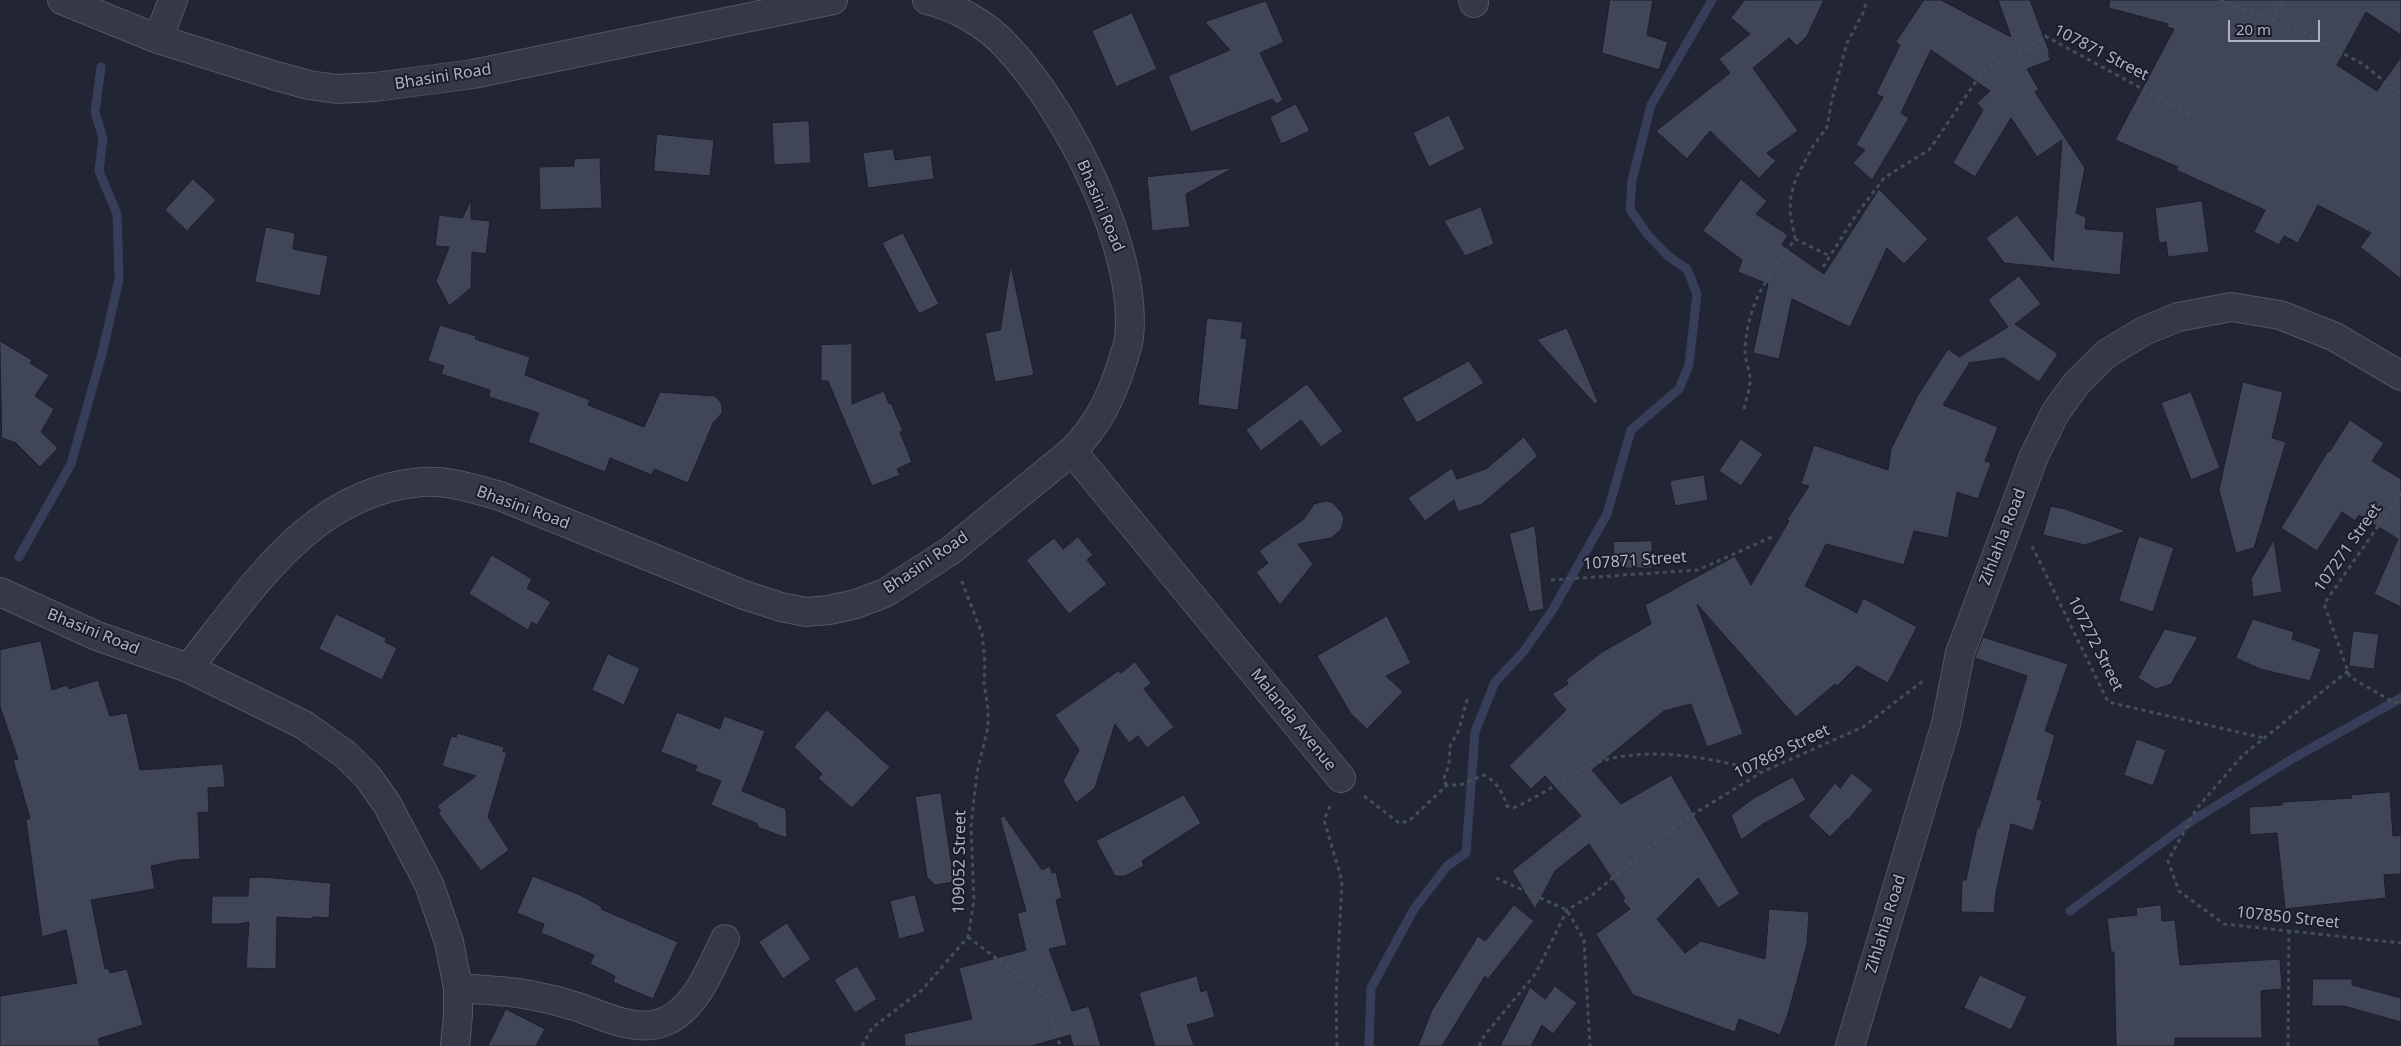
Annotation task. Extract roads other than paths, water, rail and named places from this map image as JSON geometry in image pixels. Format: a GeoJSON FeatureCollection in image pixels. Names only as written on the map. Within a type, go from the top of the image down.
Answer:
{"type":"FeatureCollection","features":[{"type":"Feature","properties":{"kind":"street","name":"Bhasini Road"},"geometry":{"type":"LineString","coordinates":[[62,0],[158,39],[309,85],[337,88],[375,87],[473,74],[833,0]]}},
{"type":"Feature","properties":{"kind":"street"},"geometry":{"type":"LineString","coordinates":[[158,39],[173,0]]}},
{"type":"Feature","properties":{"kind":"street","name":"Bhasini Road"},"geometry":{"type":"LineString","coordinates":[[188,668],[270,566],[298,536],[325,516],[361,496],[391,487],[423,482],[459,485],[500,496],[744,595],[781,607],[806,612],[829,610],[856,604],[885,593],[950,551],[1072,451],[1088,435],[1103,413],[1113,391],[1129,340],[1129,292],[1122,257],[1107,212],[1082,161],[1037,82],[1007,46],[980,25],[948,5],[928,0]]}},
{"type":"Feature","properties":{"kind":"street","name":"Zihlahla Road"},"geometry":{"type":"LineString","coordinates":[[1850,1046],[1946,724],[1960,653],[2034,456],[2051,421],[2076,384],[2106,354],[2144,331],[2178,317],[2231,307],[2280,315],[2335,337],[2401,376]]}},
{"type":"Feature","properties":{"kind":"street","name":"Malanda Avenue"},"geometry":{"type":"LineString","coordinates":[[1072,451],[1341,778]]}},
{"type":"Feature","properties":{"kind":"street","name":"Bhasini Road"},"geometry":{"type":"LineString","coordinates":[[0,592],[97,636],[188,668],[304,725],[346,754],[368,777],[387,804],[429,884],[449,942],[458,988],[455,1046]]}},
{"type":"Feature","properties":{"kind":"street"},"geometry":{"type":"LineString","coordinates":[[458,988],[526,994],[576,1007],[620,1022],[652,1025],[666,1021],[683,1010],[700,989],[725,939]]}},
{"type":"Feature","properties":{"kind":"waterway"},"geometry":{"type":"LineString","coordinates":[[1369,1046],[1371,988],[1414,909],[1447,866],[1466,853],[1475,732],[1495,682],[1524,651],[1552,611],[1607,514],[1631,430],[1679,389],[1689,365],[1697,294],[1687,269],[1668,256],[1647,234],[1630,209],[1632,180],[1651,105],[1712,0]]}},
{"type":"Feature","properties":{"kind":"waterway"},"geometry":{"type":"LineString","coordinates":[[19,557],[71,464],[102,354],[119,279],[117,214],[99,171],[103,138],[95,112],[101,67]]}},
{"type":"Feature","properties":{"kind":"waterway"},"geometry":{"type":"LineString","coordinates":[[2070,911],[2190,822],[2292,759],[2401,698]]}}]}
